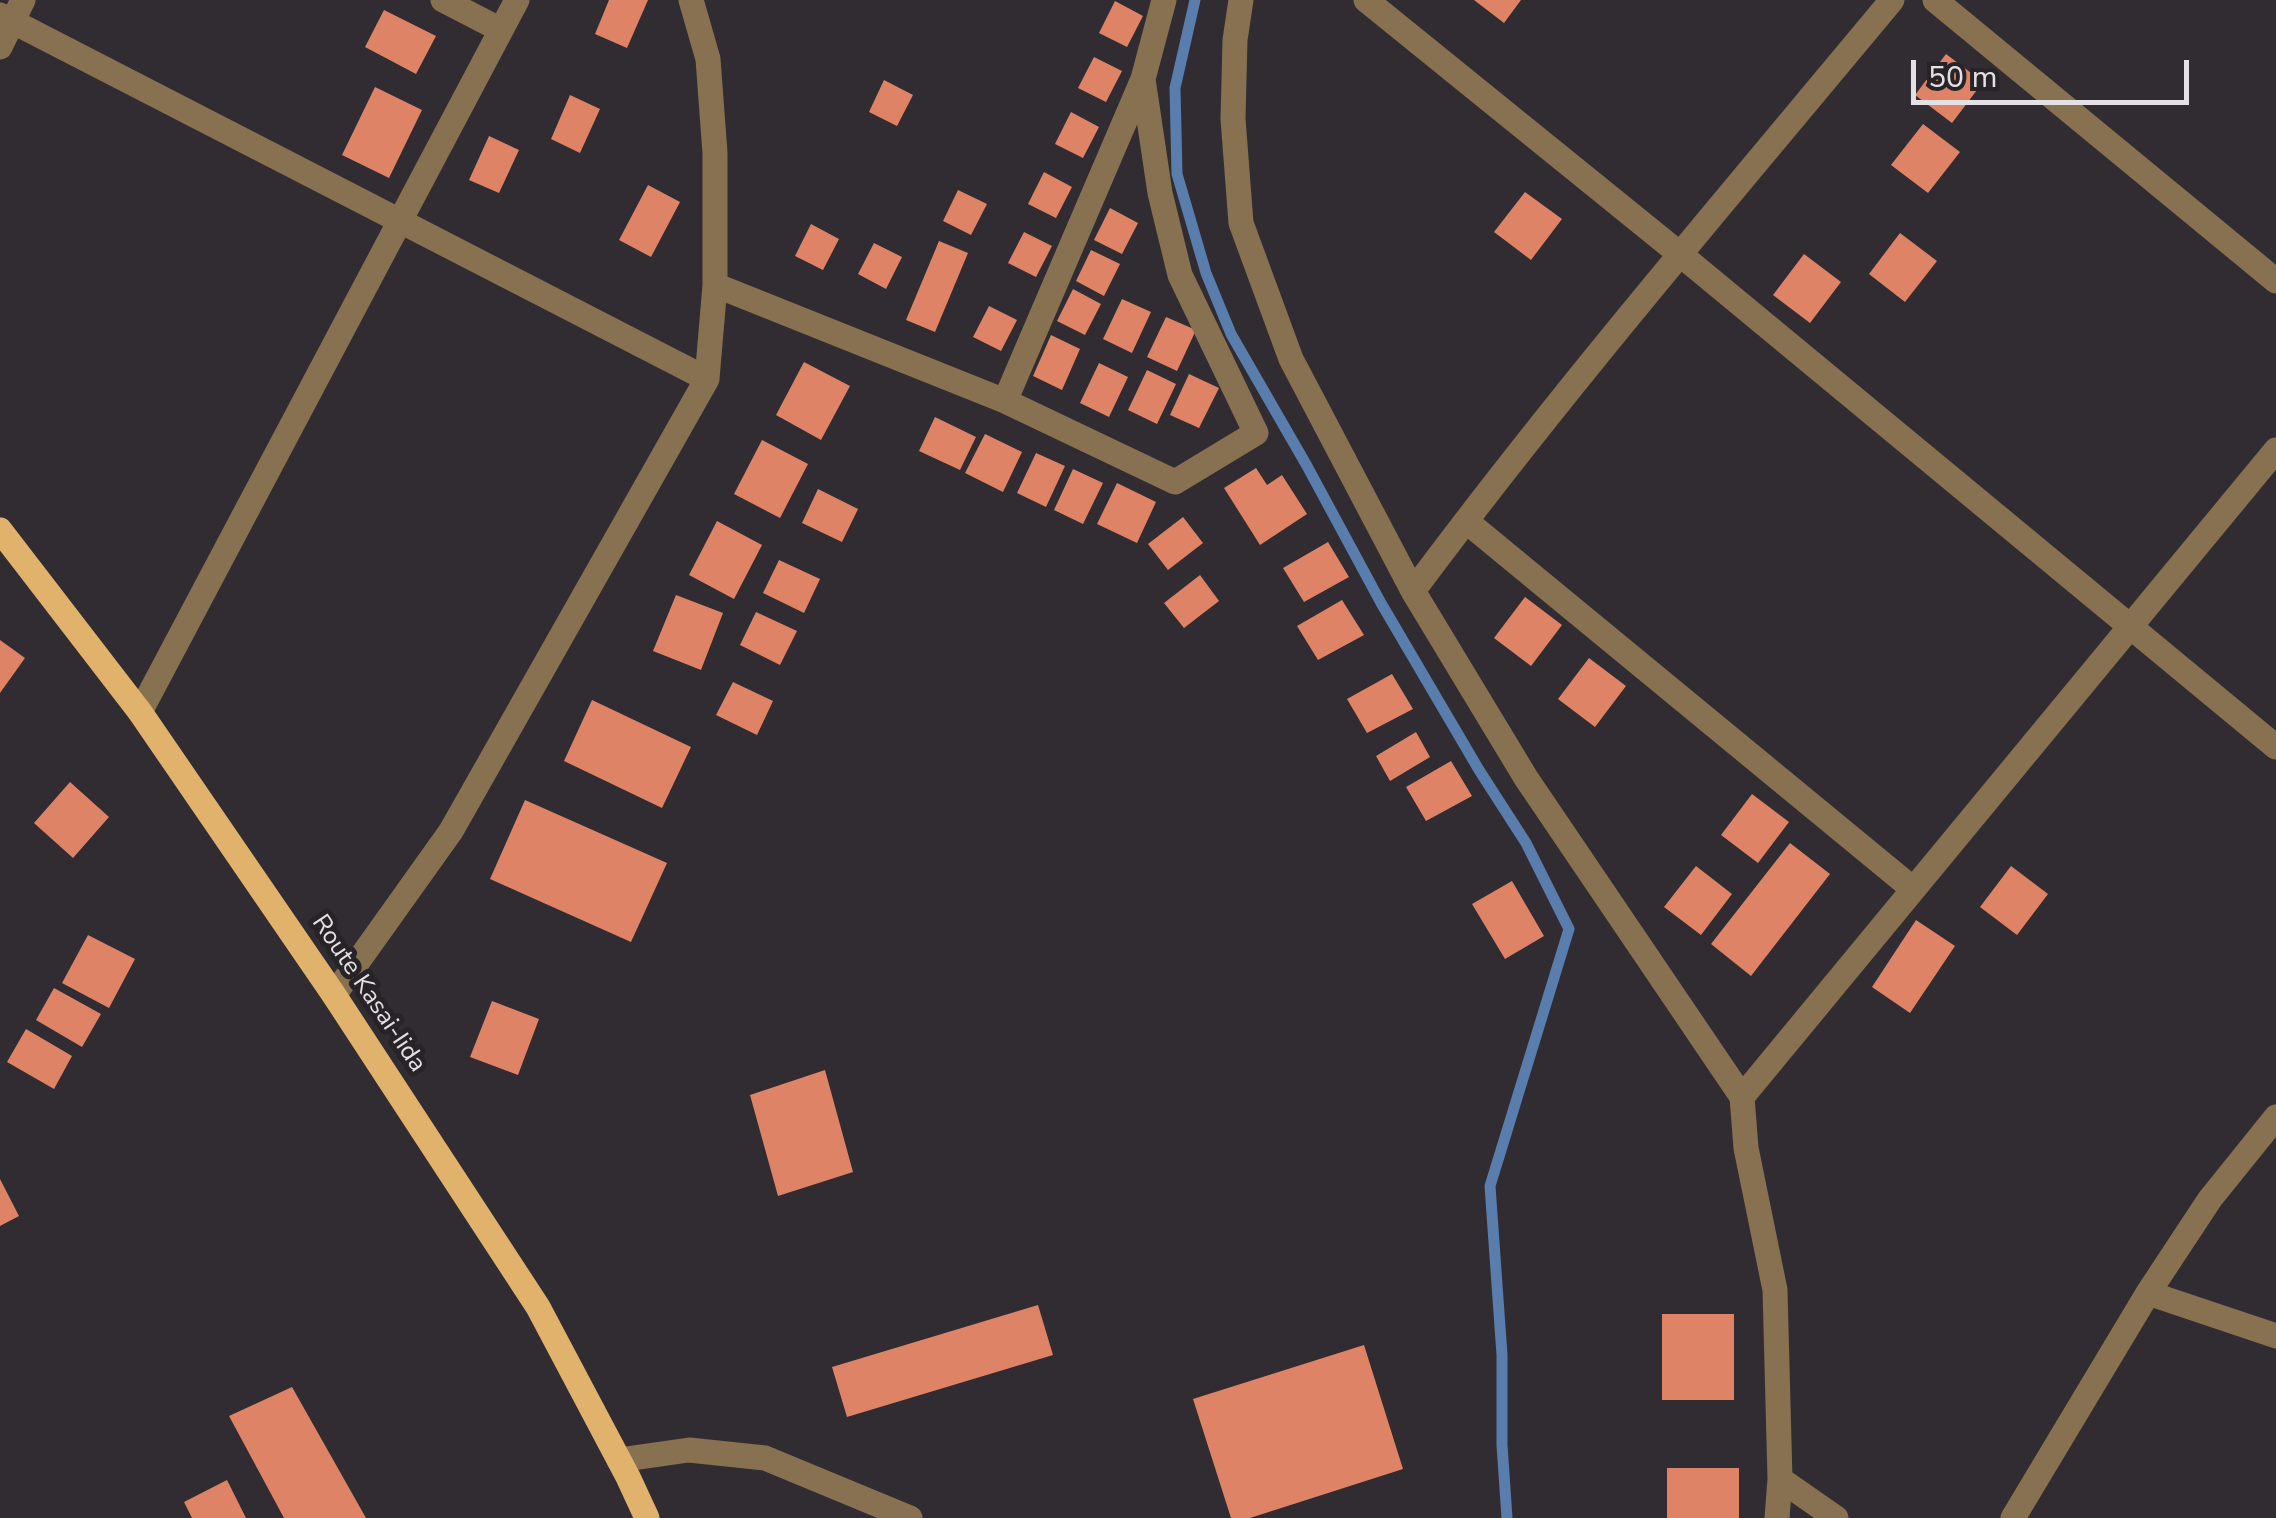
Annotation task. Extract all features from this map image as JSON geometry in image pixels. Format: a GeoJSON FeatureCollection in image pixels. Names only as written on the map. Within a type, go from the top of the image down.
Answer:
{"type":"FeatureCollection","features":[{"type":"Feature","properties":{"kind":"main road","name":"Route Kasai-Iida"},"geometry":{"type":"LineString","coordinates":[[0,530],[140,712],[334,995],[538,1307],[647,1518]]}},
{"type":"Feature","properties":{"kind":"street"},"geometry":{"type":"LineString","coordinates":[[444,0],[501,30]]}},
{"type":"Feature","properties":{"kind":"street"},"geometry":{"type":"LineString","coordinates":[[140,712],[517,0]]}},
{"type":"Feature","properties":{"kind":"street"},"geometry":{"type":"LineString","coordinates":[[334,995],[452,831],[707,379],[714,285],[715,153],[708,59],[691,0]]}},
{"type":"Feature","properties":{"kind":"street"},"geometry":{"type":"LineString","coordinates":[[1004,401],[1143,79],[1164,0]]}},
{"type":"Feature","properties":{"kind":"street"},"geometry":{"type":"LineString","coordinates":[[1241,0],[1235,40],[1233,119],[1242,223],[1291,359],[1413,591],[1526,778],[1742,1097],[1746,1148],[1774,1290],[1780,1479],[1777,1518]]}},
{"type":"Feature","properties":{"kind":"street"},"geometry":{"type":"LineString","coordinates":[[1366,0],[2276,747]]}},
{"type":"Feature","properties":{"kind":"street"},"geometry":{"type":"LineString","coordinates":[[1413,591],[1680,255],[1892,0]]}},
{"type":"Feature","properties":{"kind":"street"},"geometry":{"type":"LineString","coordinates":[[1935,0],[2276,281]]}},
{"type":"Feature","properties":{"kind":"street"},"geometry":{"type":"LineString","coordinates":[[0,46],[12,12],[707,379]]}},
{"type":"Feature","properties":{"kind":"street"},"geometry":{"type":"LineString","coordinates":[[714,285],[1004,401],[1175,482],[1256,434],[1180,275],[1160,193],[1143,79]]}},
{"type":"Feature","properties":{"kind":"street"},"geometry":{"type":"LineString","coordinates":[[1742,1097],[2276,450]]}},
{"type":"Feature","properties":{"kind":"street"},"geometry":{"type":"LineString","coordinates":[[1466,520],[1913,889]]}},
{"type":"Feature","properties":{"kind":"street"},"geometry":{"type":"LineString","coordinates":[[2013,1518],[2148,1292],[2210,1199],[2276,1118]]}},
{"type":"Feature","properties":{"kind":"street"},"geometry":{"type":"LineString","coordinates":[[2148,1292],[2276,1336]]}},
{"type":"Feature","properties":{"kind":"street"},"geometry":{"type":"LineString","coordinates":[[619,1460],[688,1450],[764,1458],[910,1518]]}},
{"type":"Feature","properties":{"kind":"street"},"geometry":{"type":"LineString","coordinates":[[1780,1479],[1836,1518]]}},
{"type":"Feature","properties":{"kind":"building"},"geometry":{"type":"Polygon","coordinates":[[[609,0],[648,0],[627,48],[595,34],[609,0]]]}},
{"type":"Feature","properties":{"kind":"building"},"geometry":{"type":"Polygon","coordinates":[[[1474,0],[1521,0],[1504,23],[1474,0]]]}},
{"type":"Feature","properties":{"kind":"building"},"geometry":{"type":"Polygon","coordinates":[[[1115,1],[1143,16],[1127,47],[1099,33],[1115,1]]]}},
{"type":"Feature","properties":{"kind":"building"},"geometry":{"type":"Polygon","coordinates":[[[384,10],[436,36],[416,74],[365,47],[384,10]]]}},
{"type":"Feature","properties":{"kind":"building"},"geometry":{"type":"Polygon","coordinates":[[[1946,54],[1983,82],[1952,123],[1915,95],[1946,54]]]}},
{"type":"Feature","properties":{"kind":"building"},"geometry":{"type":"Polygon","coordinates":[[[1094,57],[1122,71],[1106,102],[1078,88],[1094,57]]]}},
{"type":"Feature","properties":{"kind":"building"},"geometry":{"type":"Polygon","coordinates":[[[884,80],[913,95],[897,126],[869,112],[884,80]]]}},
{"type":"Feature","properties":{"kind":"building"},"geometry":{"type":"Polygon","coordinates":[[[375,87],[422,110],[389,178],[342,155],[375,87]]]}},
{"type":"Feature","properties":{"kind":"building"},"geometry":{"type":"Polygon","coordinates":[[[570,95],[600,109],[580,153],[551,139],[570,95]]]}},
{"type":"Feature","properties":{"kind":"building"},"geometry":{"type":"Polygon","coordinates":[[[1071,112],[1099,127],[1083,158],[1055,144],[1071,112]]]}},
{"type":"Feature","properties":{"kind":"building"},"geometry":{"type":"Polygon","coordinates":[[[1923,124],[1960,152],[1928,193],[1891,165],[1923,124]]]}},
{"type":"Feature","properties":{"kind":"building"},"geometry":{"type":"Polygon","coordinates":[[[489,136],[519,150],[499,193],[469,180],[489,136]]]}},
{"type":"Feature","properties":{"kind":"building"},"geometry":{"type":"Polygon","coordinates":[[[1044,172],[1072,187],[1056,218],[1028,204],[1044,172]]]}},
{"type":"Feature","properties":{"kind":"building"},"geometry":{"type":"Polygon","coordinates":[[[648,185],[680,202],[651,257],[619,240],[648,185]]]}},
{"type":"Feature","properties":{"kind":"building"},"geometry":{"type":"Polygon","coordinates":[[[958,190],[987,204],[971,235],[943,221],[958,190]]]}},
{"type":"Feature","properties":{"kind":"building"},"geometry":{"type":"Polygon","coordinates":[[[1525,192],[1562,219],[1531,260],[1494,232],[1525,192]]]}},
{"type":"Feature","properties":{"kind":"building"},"geometry":{"type":"Polygon","coordinates":[[[1110,208],[1138,223],[1122,254],[1094,240],[1110,208]]]}},
{"type":"Feature","properties":{"kind":"building"},"geometry":{"type":"Polygon","coordinates":[[[811,224],[839,239],[823,270],[795,256],[811,224]]]}},
{"type":"Feature","properties":{"kind":"building"},"geometry":{"type":"Polygon","coordinates":[[[1024,232],[1052,246],[1036,277],[1008,263],[1024,232]]]}},
{"type":"Feature","properties":{"kind":"building"},"geometry":{"type":"Polygon","coordinates":[[[1900,233],[1937,261],[1905,302],[1869,274],[1900,233]]]}},
{"type":"Feature","properties":{"kind":"building"},"geometry":{"type":"Polygon","coordinates":[[[939,241],[968,253],[935,332],[906,320],[939,241]]]}},
{"type":"Feature","properties":{"kind":"building"},"geometry":{"type":"Polygon","coordinates":[[[874,243],[902,257],[886,289],[858,274],[874,243]]]}},
{"type":"Feature","properties":{"kind":"building"},"geometry":{"type":"Polygon","coordinates":[[[1091,250],[1120,264],[1104,296],[1076,281],[1091,250]]]}},
{"type":"Feature","properties":{"kind":"building"},"geometry":{"type":"Polygon","coordinates":[[[1804,254],[1841,282],[1810,323],[1773,295],[1804,254]]]}},
{"type":"Feature","properties":{"kind":"building"},"geometry":{"type":"Polygon","coordinates":[[[1073,289],[1101,304],[1085,335],[1057,321],[1073,289]]]}},
{"type":"Feature","properties":{"kind":"building"},"geometry":{"type":"Polygon","coordinates":[[[1122,299],[1151,312],[1132,353],[1103,339],[1122,299]]]}},
{"type":"Feature","properties":{"kind":"building"},"geometry":{"type":"Polygon","coordinates":[[[989,306],[1017,320],[1001,351],[973,337],[989,306]]]}},
{"type":"Feature","properties":{"kind":"building"},"geometry":{"type":"Polygon","coordinates":[[[1166,317],[1196,330],[1177,371],[1147,357],[1166,317]]]}},
{"type":"Feature","properties":{"kind":"building"},"geometry":{"type":"Polygon","coordinates":[[[1051,335],[1080,349],[1062,390],[1033,376],[1051,335]]]}},
{"type":"Feature","properties":{"kind":"building"},"geometry":{"type":"Polygon","coordinates":[[[804,362],[850,386],[821,440],[776,415],[804,362]]]}},
{"type":"Feature","properties":{"kind":"building"},"geometry":{"type":"Polygon","coordinates":[[[1099,363],[1128,377],[1109,417],[1080,403],[1099,363]]]}},
{"type":"Feature","properties":{"kind":"building"},"geometry":{"type":"Polygon","coordinates":[[[1147,370],[1176,384],[1157,424],[1128,410],[1147,370]]]}},
{"type":"Feature","properties":{"kind":"building"},"geometry":{"type":"Polygon","coordinates":[[[1189,374],[1219,388],[1199,428],[1170,415],[1189,374]]]}},
{"type":"Feature","properties":{"kind":"building"},"geometry":{"type":"Polygon","coordinates":[[[935,417],[976,437],[960,470],[919,451],[935,417]]]}},
{"type":"Feature","properties":{"kind":"building"},"geometry":{"type":"Polygon","coordinates":[[[985,434],[1022,452],[1003,492],[965,473],[985,434]]]}},
{"type":"Feature","properties":{"kind":"building"},"geometry":{"type":"Polygon","coordinates":[[[762,440],[808,464],[780,518],[734,494],[762,440]]]}},
{"type":"Feature","properties":{"kind":"building"},"geometry":{"type":"Polygon","coordinates":[[[1036,453],[1065,466],[1046,507],[1017,493],[1036,453]]]}},
{"type":"Feature","properties":{"kind":"building"},"geometry":{"type":"Polygon","coordinates":[[[1256,468],[1267,485],[1282,475],[1307,514],[1260,545],[1224,488],[1256,468]]]}},
{"type":"Feature","properties":{"kind":"building"},"geometry":{"type":"Polygon","coordinates":[[[1073,469],[1103,483],[1083,524],[1054,510],[1073,469]]]}},
{"type":"Feature","properties":{"kind":"building"},"geometry":{"type":"Polygon","coordinates":[[[1117,483],[1156,502],[1137,543],[1097,524],[1117,483]]]}},
{"type":"Feature","properties":{"kind":"building"},"geometry":{"type":"Polygon","coordinates":[[[818,489],[858,509],[842,542],[802,523],[818,489]]]}},
{"type":"Feature","properties":{"kind":"building"},"geometry":{"type":"Polygon","coordinates":[[[1183,517],[1203,543],[1168,570],[1148,544],[1183,517]]]}},
{"type":"Feature","properties":{"kind":"building"},"geometry":{"type":"Polygon","coordinates":[[[717,521],[762,545],[734,599],[689,575],[717,521]]]}},
{"type":"Feature","properties":{"kind":"building"},"geometry":{"type":"Polygon","coordinates":[[[1328,542],[1349,577],[1304,602],[1283,568],[1328,542]]]}},
{"type":"Feature","properties":{"kind":"building"},"geometry":{"type":"Polygon","coordinates":[[[779,560],[820,579],[804,613],[763,593],[779,560]]]}},
{"type":"Feature","properties":{"kind":"building"},"geometry":{"type":"Polygon","coordinates":[[[1200,575],[1219,601],[1184,628],[1164,603],[1200,575]]]}},
{"type":"Feature","properties":{"kind":"building"},"geometry":{"type":"Polygon","coordinates":[[[676,595],[723,613],[701,670],[653,651],[676,595]]]}},
{"type":"Feature","properties":{"kind":"building"},"geometry":{"type":"Polygon","coordinates":[[[1525,597],[1562,625],[1531,666],[1494,638],[1525,597]]]}},
{"type":"Feature","properties":{"kind":"building"},"geometry":{"type":"Polygon","coordinates":[[[1342,600],[1364,635],[1318,660],[1297,626],[1342,600]]]}},
{"type":"Feature","properties":{"kind":"building"},"geometry":{"type":"Polygon","coordinates":[[[756,612],[797,631],[780,665],[740,645],[756,612]]]}},
{"type":"Feature","properties":{"kind":"building"},"geometry":{"type":"Polygon","coordinates":[[[0,640],[25,658],[0,693],[0,640]]]}},
{"type":"Feature","properties":{"kind":"building"},"geometry":{"type":"Polygon","coordinates":[[[1589,658],[1626,686],[1595,727],[1558,699],[1589,658]]]}},
{"type":"Feature","properties":{"kind":"building"},"geometry":{"type":"Polygon","coordinates":[[[1392,674],[1413,709],[1367,733],[1347,699],[1392,674]]]}},
{"type":"Feature","properties":{"kind":"building"},"geometry":{"type":"Polygon","coordinates":[[[733,682],[773,701],[757,735],[716,715],[733,682]]]}},
{"type":"Feature","properties":{"kind":"building"},"geometry":{"type":"Polygon","coordinates":[[[592,700],[691,747],[662,808],[564,761],[592,700]]]}},
{"type":"Feature","properties":{"kind":"building"},"geometry":{"type":"Polygon","coordinates":[[[1416,732],[1430,757],[1390,781],[1376,756],[1416,732]]]}},
{"type":"Feature","properties":{"kind":"building"},"geometry":{"type":"Polygon","coordinates":[[[1451,761],[1472,796],[1426,821],[1406,787],[1451,761]]]}},
{"type":"Feature","properties":{"kind":"building"},"geometry":{"type":"Polygon","coordinates":[[[70,782],[109,817],[73,858],[34,823],[70,782]]]}},
{"type":"Feature","properties":{"kind":"building"},"geometry":{"type":"Polygon","coordinates":[[[1752,794],[1789,822],[1758,863],[1721,835],[1752,794]]]}},
{"type":"Feature","properties":{"kind":"building"},"geometry":{"type":"Polygon","coordinates":[[[525,800],[667,863],[631,942],[490,879],[525,800]]]}},
{"type":"Feature","properties":{"kind":"building"},"geometry":{"type":"Polygon","coordinates":[[[1790,843],[1830,874],[1751,976],[1711,944],[1790,843]]]}},
{"type":"Feature","properties":{"kind":"building"},"geometry":{"type":"Polygon","coordinates":[[[1696,866],[1732,894],[1701,935],[1664,907],[1696,866]]]}},
{"type":"Feature","properties":{"kind":"building"},"geometry":{"type":"Polygon","coordinates":[[[2011,866],[2048,894],[2017,935],[1980,907],[2011,866]]]}},
{"type":"Feature","properties":{"kind":"building"},"geometry":{"type":"Polygon","coordinates":[[[1512,881],[1544,936],[1505,959],[1472,904],[1512,881]]]}},
{"type":"Feature","properties":{"kind":"building"},"geometry":{"type":"Polygon","coordinates":[[[1916,920],[1955,946],[1910,1013],[1872,987],[1916,920]]]}},
{"type":"Feature","properties":{"kind":"building"},"geometry":{"type":"Polygon","coordinates":[[[88,935],[135,959],[109,1008],[62,983],[88,935]]]}},
{"type":"Feature","properties":{"kind":"building"},"geometry":{"type":"Polygon","coordinates":[[[54,988],[101,1014],[82,1047],[36,1020],[54,988]]]}},
{"type":"Feature","properties":{"kind":"building"},"geometry":{"type":"Polygon","coordinates":[[[492,1001],[539,1019],[518,1075],[470,1057],[492,1001]]]}},
{"type":"Feature","properties":{"kind":"building"},"geometry":{"type":"Polygon","coordinates":[[[26,1029],[72,1056],[54,1089],[7,1062],[26,1029]]]}},
{"type":"Feature","properties":{"kind":"building"},"geometry":{"type":"Polygon","coordinates":[[[825,1070],[853,1172],[778,1196],[750,1095],[825,1070]]]}},
{"type":"Feature","properties":{"kind":"building"},"geometry":{"type":"Polygon","coordinates":[[[0,1179],[19,1216],[0,1226],[0,1179]]]}},
{"type":"Feature","properties":{"kind":"building"},"geometry":{"type":"Polygon","coordinates":[[[1038,1305],[1053,1355],[847,1417],[832,1367],[1038,1305]]]}},
{"type":"Feature","properties":{"kind":"building"},"geometry":{"type":"Polygon","coordinates":[[[1662,1314],[1734,1314],[1734,1400],[1662,1400],[1662,1314]]]}},
{"type":"Feature","properties":{"kind":"building"},"geometry":{"type":"Polygon","coordinates":[[[1364,1345],[1403,1469],[1250,1518],[1231,1518],[1193,1399],[1364,1345]]]}},
{"type":"Feature","properties":{"kind":"building"},"geometry":{"type":"Polygon","coordinates":[[[292,1387],[366,1518],[284,1518],[229,1416],[292,1387]]]}},
{"type":"Feature","properties":{"kind":"building"},"geometry":{"type":"Polygon","coordinates":[[[1667,1468],[1739,1468],[1739,1518],[1667,1518],[1667,1468]]]}},
{"type":"Feature","properties":{"kind":"building"},"geometry":{"type":"Polygon","coordinates":[[[227,1480],[246,1518],[192,1518],[184,1502],[227,1480]]]}},
{"type":"Feature","properties":{"kind":"waterway"},"geometry":{"type":"LineString","coordinates":[[1195,0],[1175,88],[1177,174],[1206,273],[1231,334],[1381,603],[1526,843],[1569,929],[1490,1186],[1502,1355],[1507,1518]]}}]}
